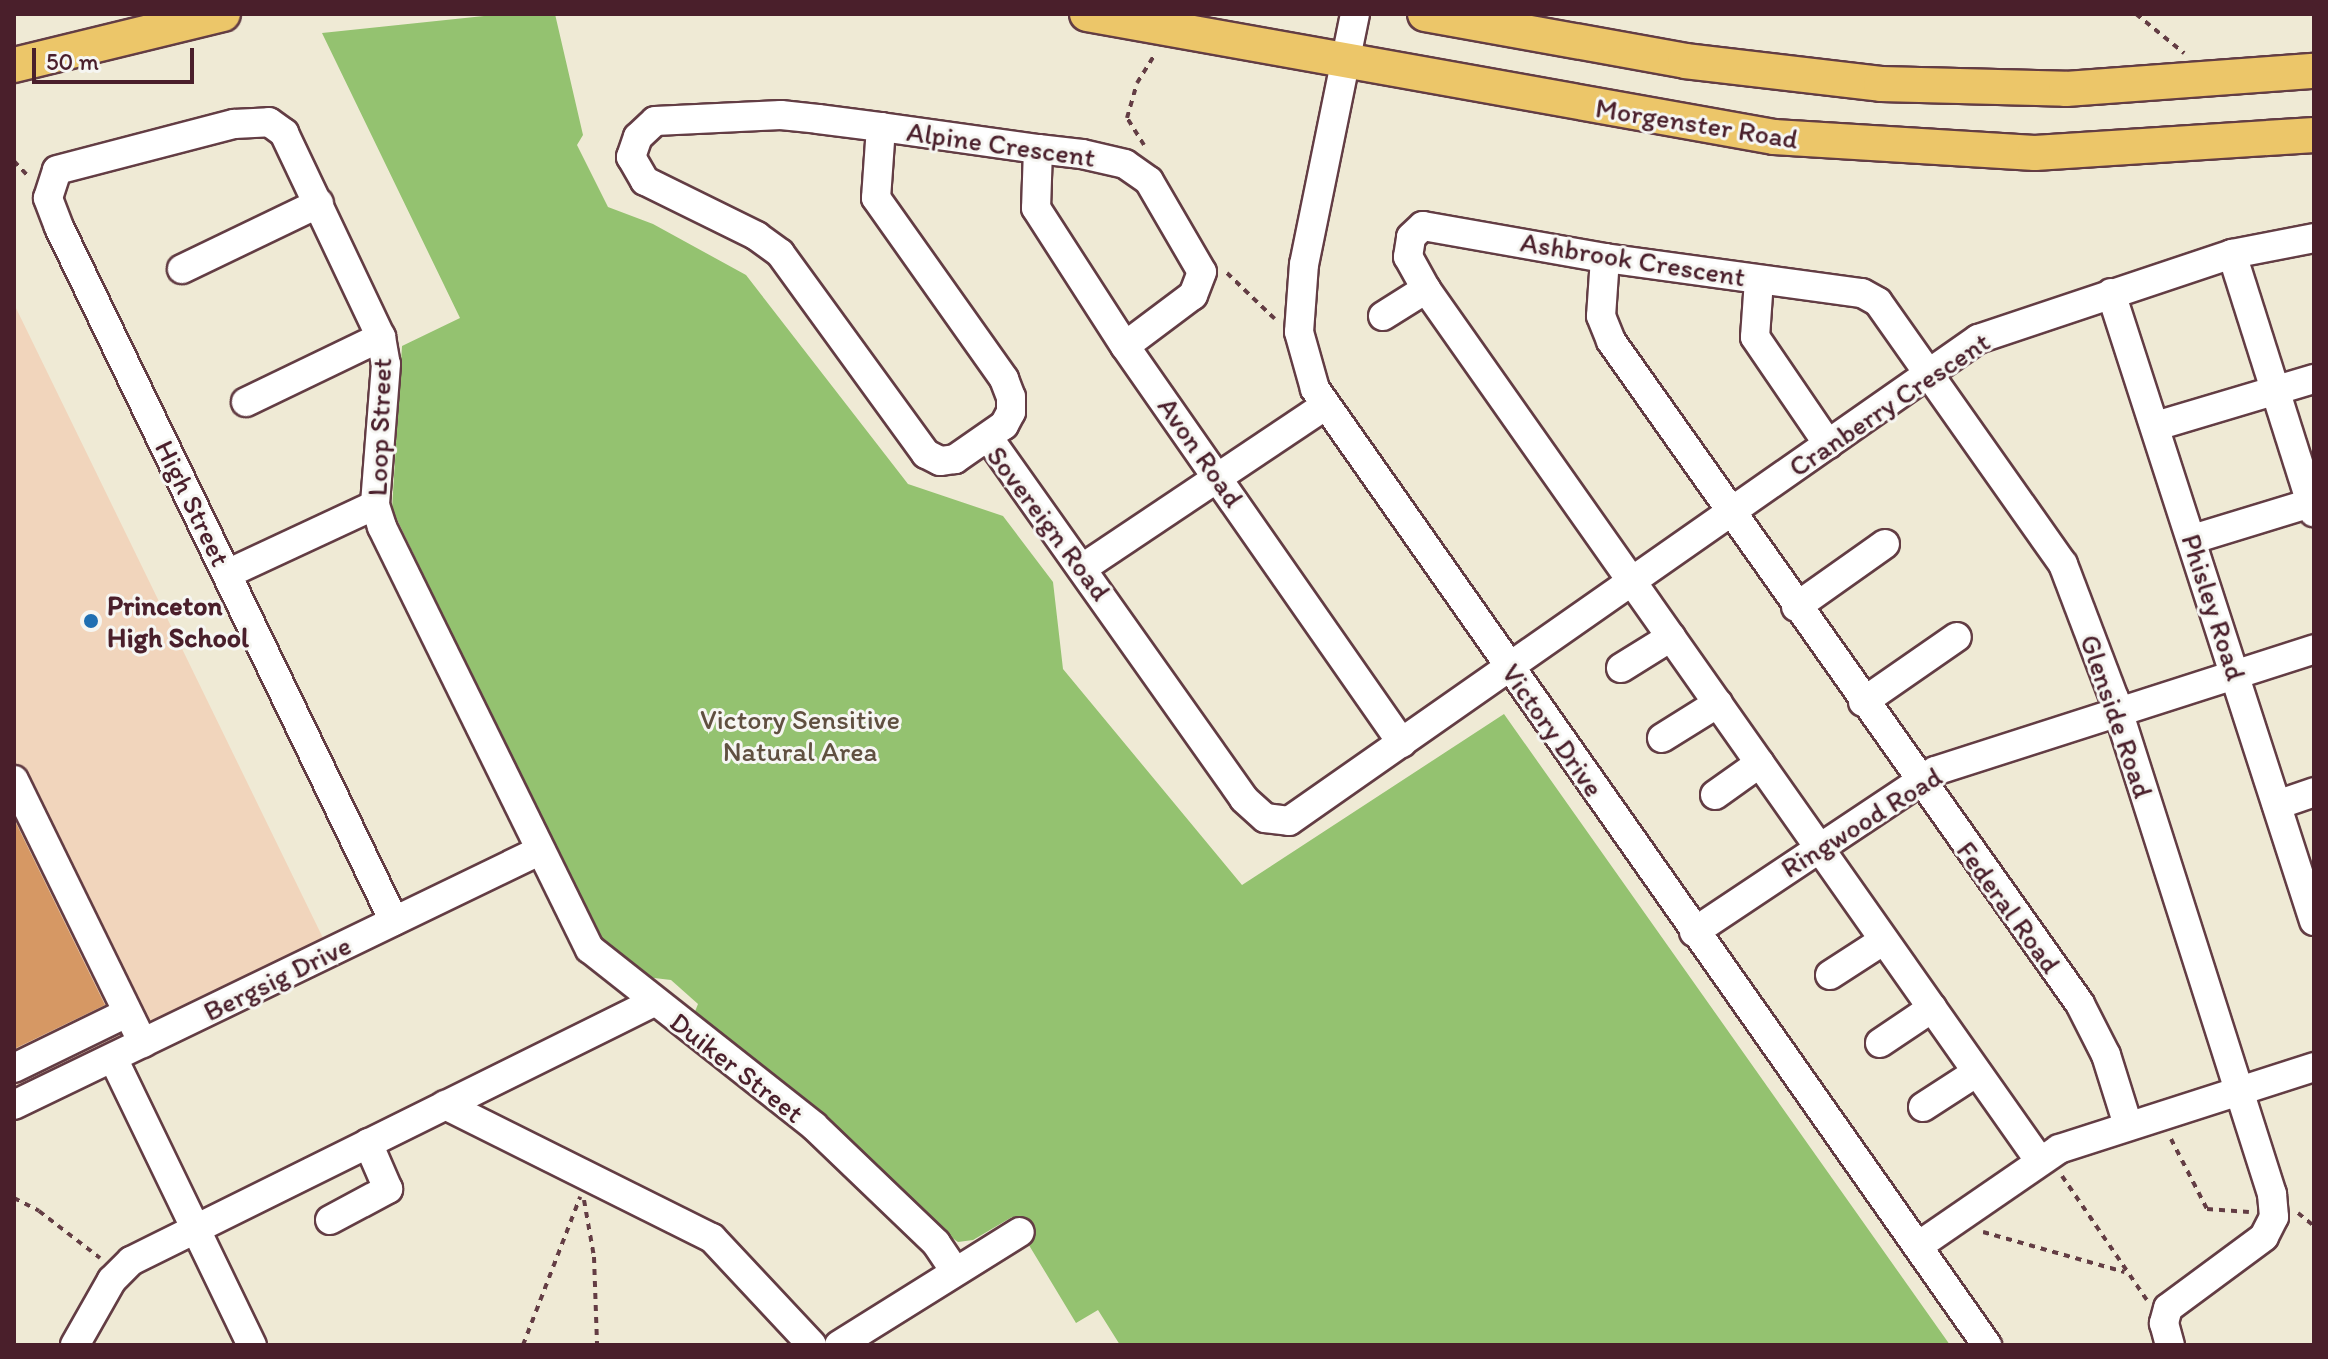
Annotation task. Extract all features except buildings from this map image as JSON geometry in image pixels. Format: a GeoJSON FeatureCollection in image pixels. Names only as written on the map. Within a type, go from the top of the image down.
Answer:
{"type":"FeatureCollection","features":[{"type":"Feature","properties":{"kind":"main road"},"geometry":{"type":"LineString","coordinates":[[14,65],[223,14]]}},
{"type":"Feature","properties":{"kind":"main road","name":"Morgenster Road"},"geometry":{"type":"LineString","coordinates":[[1087,14],[1347,60],[1703,129],[1872,146],[2117,151],[2314,135]]}},
{"type":"Feature","properties":{"kind":"main road"},"geometry":{"type":"LineString","coordinates":[[1425,14],[1685,61],[1881,84],[2128,87],[2314,71]]}},
{"type":"Feature","properties":{"kind":"street","name":"Victory Drive"},"geometry":{"type":"LineString","coordinates":[[1355,14],[1304,264],[1299,311],[1303,357],[1326,405],[1987,1345]]}},
{"type":"Feature","properties":{"kind":"street","name":"Alpine Crescent"},"geometry":{"type":"LineString","coordinates":[[638,137],[655,121],[724,115],[781,115],[1038,149],[1125,164],[1149,181],[1200,260]]}},
{"type":"Feature","properties":{"kind":"street","name":"Loop Street"},"geometry":{"type":"LineString","coordinates":[[47,177],[234,124],[269,122],[284,133],[381,337],[386,364],[375,505],[539,851]]}},
{"type":"Feature","properties":{"kind":"street"},"geometry":{"type":"LineString","coordinates":[[881,127],[876,198],[1004,379],[1011,397],[1009,418],[988,437]]}},
{"type":"Feature","properties":{"kind":"street","name":"Sovereign Road"},"geometry":{"type":"LineString","coordinates":[[638,137],[631,157],[645,181],[757,236],[780,253],[926,454],[940,461],[955,459],[988,437],[1084,567],[1244,799],[1259,815],[1282,822]]}},
{"type":"Feature","properties":{"kind":"street","name":"Avon Road"},"geometry":{"type":"LineString","coordinates":[[1038,149],[1036,208],[1125,346],[1218,475],[1402,743]]}},
{"type":"Feature","properties":{"kind":"street","name":"High Street"},"geometry":{"type":"LineString","coordinates":[[47,177],[54,217],[394,921]]}},
{"type":"Feature","properties":{"kind":"street"},"geometry":{"type":"LineString","coordinates":[[182,269],[319,203]]}},
{"type":"Feature","properties":{"kind":"street","name":"Ashbrook Crescent"},"geometry":{"type":"LineString","coordinates":[[1426,289],[1408,257],[1411,237],[1423,226],[1605,258],[1862,293],[1878,302],[1927,374]]}},
{"type":"Feature","properties":{"kind":"street","name":"Cranberry Crescent"},"geometry":{"type":"LineString","coordinates":[[1282,822],[1303,814],[1630,580],[1978,339],[2232,254],[2314,238]]}},
{"type":"Feature","properties":{"kind":"street"},"geometry":{"type":"LineString","coordinates":[[2193,539],[2313,506],[2232,254]]}},
{"type":"Feature","properties":{"kind":"street","name":"Federal Road"},"geometry":{"type":"LineString","coordinates":[[1605,258],[1601,298],[1605,329],[1729,512],[2095,1029],[2128,1125]]}},
{"type":"Feature","properties":{"kind":"street"},"geometry":{"type":"LineString","coordinates":[[1125,346],[1193,295],[1200,284],[1200,260]]}},
{"type":"Feature","properties":{"kind":"street"},"geometry":{"type":"LineString","coordinates":[[1759,280],[1755,337],[1828,444]]}},
{"type":"Feature","properties":{"kind":"street"},"geometry":{"type":"LineString","coordinates":[[1383,316],[1426,289],[2039,1160]]}},
{"type":"Feature","properties":{"kind":"street","name":"Phisley Road"},"geometry":{"type":"LineString","coordinates":[[2111,293],[2314,919]]}},
{"type":"Feature","properties":{"kind":"street"},"geometry":{"type":"LineString","coordinates":[[246,402],[381,337]]}},
{"type":"Feature","properties":{"kind":"street","name":"Glenside Road"},"geometry":{"type":"LineString","coordinates":[[1927,374],[2063,564],[2117,711],[2274,1203],[2271,1227],[2165,1313]]}},
{"type":"Feature","properties":{"kind":"street"},"geometry":{"type":"LineString","coordinates":[[2156,426],[2314,379]]}},
{"type":"Feature","properties":{"kind":"street"},"geometry":{"type":"LineString","coordinates":[[1084,567],[1326,405]]}},
{"type":"Feature","properties":{"kind":"street"},"geometry":{"type":"LineString","coordinates":[[227,574],[375,505]]}},
{"type":"Feature","properties":{"kind":"street"},"geometry":{"type":"LineString","coordinates":[[1796,607],[1885,544]]}},
{"type":"Feature","properties":{"kind":"street"},"geometry":{"type":"LineString","coordinates":[[1621,668],[1671,637]]}},
{"type":"Feature","properties":{"kind":"street"},"geometry":{"type":"LineString","coordinates":[[1863,702],[1957,637]]}},
{"type":"Feature","properties":{"kind":"street","name":"Ringwood Road"},"geometry":{"type":"LineString","coordinates":[[1694,932],[1917,779],[2314,649]]}},
{"type":"Feature","properties":{"kind":"street"},"geometry":{"type":"LineString","coordinates":[[1662,738],[1718,703]]}},
{"type":"Feature","properties":{"kind":"street"},"geometry":{"type":"LineString","coordinates":[[1715,795],[1760,763]]}},
{"type":"Feature","properties":{"kind":"street"},"geometry":{"type":"LineString","coordinates":[[14,780],[143,1043]]}},
{"type":"Feature","properties":{"kind":"street"},"geometry":{"type":"LineString","coordinates":[[2277,805],[2314,792]]}},
{"type":"Feature","properties":{"kind":"street","name":"Bergsig Drive"},"geometry":{"type":"LineString","coordinates":[[14,1105],[539,851]]}},
{"type":"Feature","properties":{"kind":"street","name":"Duiker Street"},"geometry":{"type":"LineString","coordinates":[[539,851],[590,949],[814,1126],[936,1243],[955,1271]]}},
{"type":"Feature","properties":{"kind":"street"},"geometry":{"type":"LineString","coordinates":[[1830,975],[1884,940]]}},
{"type":"Feature","properties":{"kind":"street"},"geometry":{"type":"LineString","coordinates":[[75,1345],[117,1274],[131,1261],[654,1002]]}},
{"type":"Feature","properties":{"kind":"street"},"geometry":{"type":"LineString","coordinates":[[1880,1043],[1932,1008]]}},
{"type":"Feature","properties":{"kind":"street"},"geometry":{"type":"LineString","coordinates":[[14,1068],[127,1013]]}},
{"type":"Feature","properties":{"kind":"street"},"geometry":{"type":"LineString","coordinates":[[113,1058],[252,1345]]}},
{"type":"Feature","properties":{"kind":"street"},"geometry":{"type":"LineString","coordinates":[[1918,1246],[2039,1160],[2128,1125],[2314,1067]]}},
{"type":"Feature","properties":{"kind":"street"},"geometry":{"type":"LineString","coordinates":[[1923,1107],[1977,1072]]}},
{"type":"Feature","properties":{"kind":"street"},"geometry":{"type":"LineString","coordinates":[[445,1105],[712,1238],[812,1345]]}},
{"type":"Feature","properties":{"kind":"street"},"geometry":{"type":"LineString","coordinates":[[330,1220],[388,1189],[368,1143]]}},
{"type":"Feature","properties":{"kind":"street"},"geometry":{"type":"LineString","coordinates":[[839,1345],[1020,1232]]}},
{"type":"Feature","properties":{"kind":"street"},"geometry":{"type":"LineString","coordinates":[[2165,1313],[2170,1345]]}},
{"type":"Feature","properties":{"kind":"path"},"geometry":{"type":"LineString","coordinates":[[2136,14],[2184,53],[2199,59]]}},
{"type":"Feature","properties":{"kind":"path"},"geometry":{"type":"LineString","coordinates":[[1149,181],[1149,154],[1127,118],[1137,83],[1155,54]]}},
{"type":"Feature","properties":{"kind":"path"},"geometry":{"type":"LineString","coordinates":[[14,161],[47,177]]}},
{"type":"Feature","properties":{"kind":"path"},"geometry":{"type":"LineString","coordinates":[[1200,260],[1231,275],[1271,318],[1284,321]]}},
{"type":"Feature","properties":{"kind":"path"},"geometry":{"type":"LineString","coordinates":[[2166,1127],[2207,1209],[2255,1212]]}},
{"type":"Feature","properties":{"kind":"path"},"geometry":{"type":"LineString","coordinates":[[2039,1160],[2057,1169],[2126,1273],[2149,1302],[2165,1313]]}},
{"type":"Feature","properties":{"kind":"path"},"geometry":{"type":"LineString","coordinates":[[523,1345],[582,1191],[594,1257],[597,1345]]}},
{"type":"Feature","properties":{"kind":"path"},"geometry":{"type":"LineString","coordinates":[[14,1198],[39,1211],[117,1274]]}},
{"type":"Feature","properties":{"kind":"path"},"geometry":{"type":"LineString","coordinates":[[2285,1212],[2300,1213],[2314,1226]]}},
{"type":"Feature","properties":{"kind":"path"},"geometry":{"type":"LineString","coordinates":[[1960,1216],[1970,1228],[2126,1273]]}},
{"type":"Feature","properties":{"kind":"shaded area","name":"Princeton High School"},"geometry":{"type":"Polygon","coordinates":[[[14,304],[323,938],[14,1088],[14,304]]]}},
{"type":"Feature","properties":{"kind":"green space","name":"Victory Sensitive Natural Area"},"geometry":{"type":"Polygon","coordinates":[[[503,14],[555,14],[583,135],[577,145],[608,207],[653,224],[746,275],[908,484],[1003,516],[1053,582],[1063,669],[1242,885],[1504,714],[1950,1345],[1120,1345],[1098,1310],[1076,1323],[1012,1217],[973,1240],[958,1242],[694,1014],[698,1004],[671,980],[646,977],[599,941],[392,509],[402,346],[460,318],[322,33],[503,14]]]}},
{"type":"Feature","properties":{"kind":"place","name":"Princeton High School"},"geometry":{"type":"Point","coordinates":[91,621]}}]}
